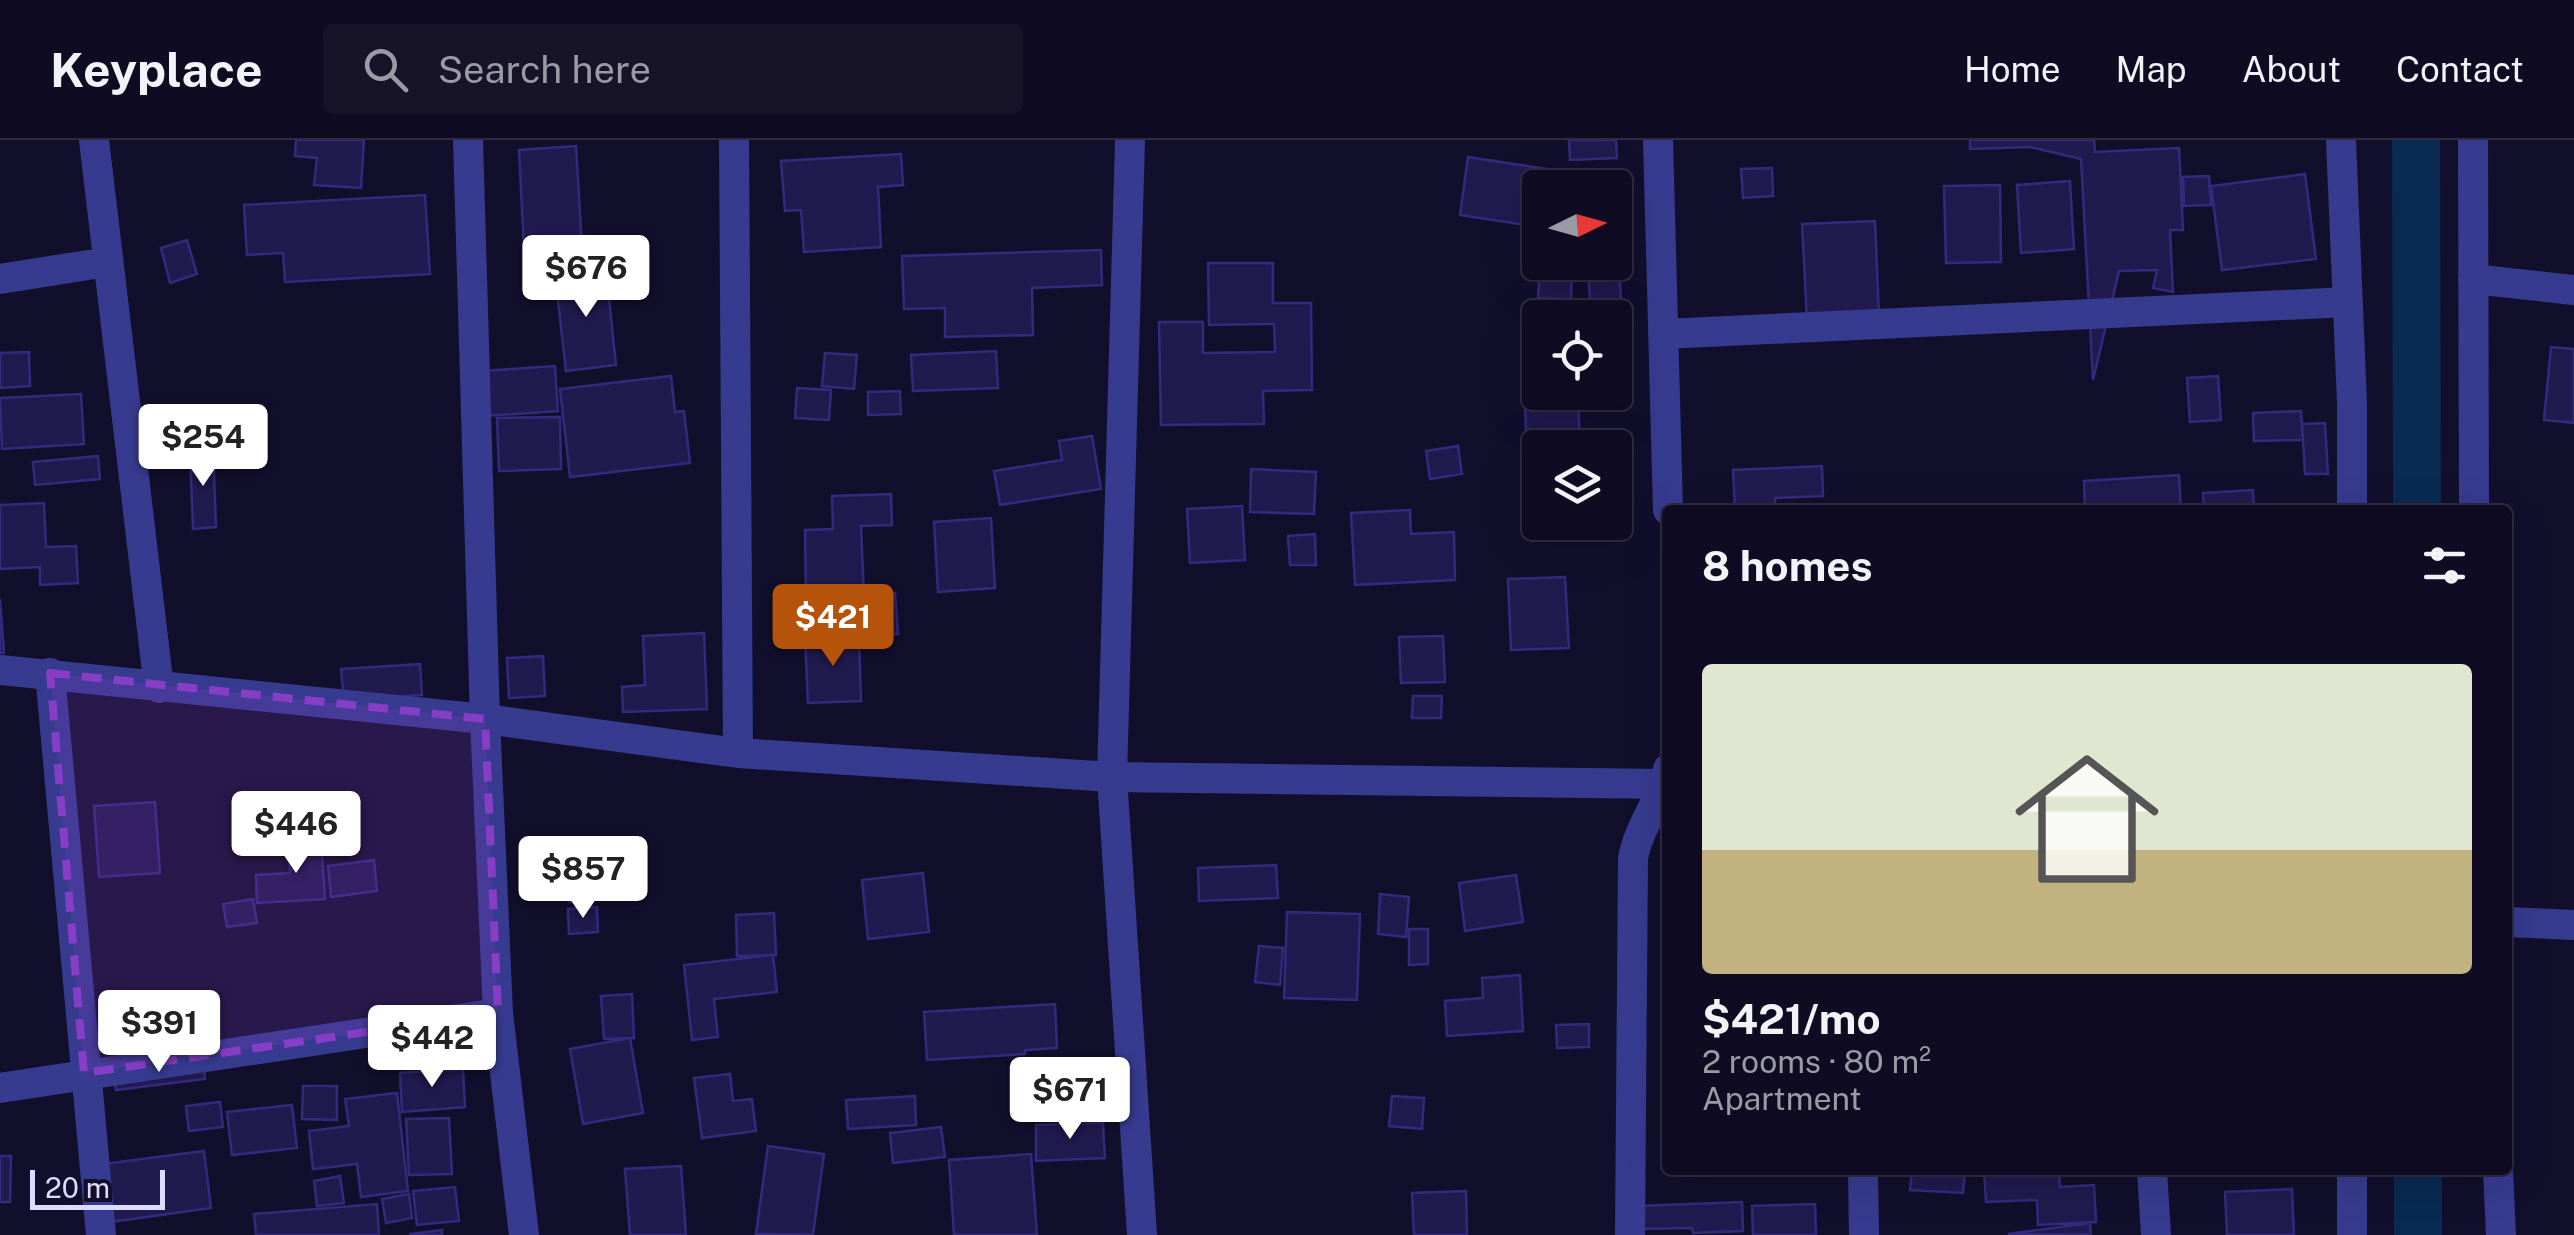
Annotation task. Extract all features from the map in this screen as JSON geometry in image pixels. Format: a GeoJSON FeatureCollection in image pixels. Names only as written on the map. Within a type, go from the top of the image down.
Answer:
{"type":"FeatureCollection","features":[{"type":"Feature","properties":{"kind":"street"},"geometry":{"type":"LineString","coordinates":[[94,140],[159,688]]}},
{"type":"Feature","properties":{"kind":"street"},"geometry":{"type":"LineString","coordinates":[[468,140],[498,1012],[524,1235]]}},
{"type":"Feature","properties":{"kind":"street"},"geometry":{"type":"LineString","coordinates":[[734,140],[738,753]]}},
{"type":"Feature","properties":{"kind":"street"},"geometry":{"type":"LineString","coordinates":[[1130,140],[1112,777],[1142,1235]]}},
{"type":"Feature","properties":{"kind":"street"},"geometry":{"type":"LineString","coordinates":[[1658,140],[1668,505]]}},
{"type":"Feature","properties":{"kind":"street"},"geometry":{"type":"LineString","coordinates":[[2341,140],[2352,505]]}},
{"type":"Feature","properties":{"kind":"street"},"geometry":{"type":"LineString","coordinates":[[2472,140],[2474,505]]}},
{"type":"Feature","properties":{"kind":"street"},"geometry":{"type":"LineString","coordinates":[[0,279],[107,262]]}},
{"type":"Feature","properties":{"kind":"street"},"geometry":{"type":"LineString","coordinates":[[2473,280],[2574,290]]}},
{"type":"Feature","properties":{"kind":"street"},"geometry":{"type":"LineString","coordinates":[[1664,334],[2348,302]]}},
{"type":"Feature","properties":{"kind":"street"},"geometry":{"type":"LineString","coordinates":[[0,670],[485,720],[738,753],[1112,777],[1662,779]]}},
{"type":"Feature","properties":{"kind":"street"},"geometry":{"type":"LineString","coordinates":[[50,673],[101,1235]]}},
{"type":"Feature","properties":{"kind":"street"},"geometry":{"type":"LineString","coordinates":[[1630,1235],[1633,859],[1662,790]]}},
{"type":"Feature","properties":{"kind":"street"},"geometry":{"type":"LineString","coordinates":[[2512,922],[2574,925]]}},
{"type":"Feature","properties":{"kind":"street"},"geometry":{"type":"LineString","coordinates":[[0,1088],[84,1072],[498,1012]]}},
{"type":"Feature","properties":{"kind":"street"},"geometry":{"type":"LineString","coordinates":[[1864,1175],[1864,1235]]}},
{"type":"Feature","properties":{"kind":"street"},"geometry":{"type":"LineString","coordinates":[[2152,1175],[2156,1235]]}},
{"type":"Feature","properties":{"kind":"street"},"geometry":{"type":"LineString","coordinates":[[2352,1175],[2352,1235]]}},
{"type":"Feature","properties":{"kind":"street"},"geometry":{"type":"LineString","coordinates":[[2498,1175],[2501,1235]]}},
{"type":"Feature","properties":{"kind":"highlighted area"},"geometry":{"type":"Polygon","coordinates":[[[50,673],[485,719],[498,1013],[84,1073],[50,673]]]}},
{"type":"Feature","properties":{"kind":"building"},"geometry":{"type":"Polygon","coordinates":[[[296,140],[364,140],[361,188],[314,185],[317,158],[295,156],[296,140]]]}},
{"type":"Feature","properties":{"kind":"building"},"geometry":{"type":"Polygon","coordinates":[[[1569,140],[1616,140],[1617,158],[1570,160],[1569,140]]]}},
{"type":"Feature","properties":{"kind":"building"},"geometry":{"type":"Polygon","coordinates":[[[1970,140],[2094,140],[2095,152],[2179,148],[2183,230],[2170,230],[2173,292],[2153,288],[2157,270],[2119,271],[2093,380],[2081,159],[2030,147],[1970,149],[1970,140]]]}},
{"type":"Feature","properties":{"kind":"building"},"geometry":{"type":"Polygon","coordinates":[[[576,146],[582,247],[524,250],[519,150],[576,146]]]}},
{"type":"Feature","properties":{"kind":"building"},"geometry":{"type":"Polygon","coordinates":[[[901,154],[903,185],[878,187],[881,247],[804,252],[801,210],[785,211],[781,161],[901,154]]]}},
{"type":"Feature","properties":{"kind":"building"},"geometry":{"type":"Polygon","coordinates":[[[1468,157],[1553,170],[1522,170],[1522,224],[1460,215],[1468,157]]]}},
{"type":"Feature","properties":{"kind":"building"},"geometry":{"type":"Polygon","coordinates":[[[1772,168],[1773,196],[1743,198],[1741,169],[1772,168]]]}},
{"type":"Feature","properties":{"kind":"building"},"geometry":{"type":"Polygon","coordinates":[[[2305,174],[2316,259],[2222,270],[2211,186],[2305,174]]]}},
{"type":"Feature","properties":{"kind":"building"},"geometry":{"type":"Polygon","coordinates":[[[2209,176],[2211,205],[2184,206],[2183,177],[2209,176]]]}},
{"type":"Feature","properties":{"kind":"building"},"geometry":{"type":"Polygon","coordinates":[[[2070,181],[2074,249],[2021,253],[2017,185],[2070,181]]]}},
{"type":"Feature","properties":{"kind":"building"},"geometry":{"type":"Polygon","coordinates":[[[2000,185],[2001,262],[1946,263],[1944,186],[2000,185]]]}},
{"type":"Feature","properties":{"kind":"building"},"geometry":{"type":"Polygon","coordinates":[[[425,195],[430,274],[285,282],[283,253],[247,255],[244,205],[425,195]]]}},
{"type":"Feature","properties":{"kind":"building"},"geometry":{"type":"Polygon","coordinates":[[[1875,221],[1879,317],[1807,320],[1802,224],[1875,221]]]}},
{"type":"Feature","properties":{"kind":"building"},"geometry":{"type":"Polygon","coordinates":[[[187,240],[197,274],[170,283],[161,248],[187,240]]]}},
{"type":"Feature","properties":{"kind":"building"},"geometry":{"type":"Polygon","coordinates":[[[1101,250],[1102,285],[1032,288],[1033,335],[945,337],[945,308],[904,309],[902,256],[1101,250]]]}},
{"type":"Feature","properties":{"kind":"building"},"geometry":{"type":"Polygon","coordinates":[[[1208,263],[1273,263],[1273,303],[1311,303],[1312,390],[1263,391],[1264,424],[1161,425],[1159,322],[1203,322],[1203,353],[1275,352],[1274,324],[1209,325],[1208,263]]]}},
{"type":"Feature","properties":{"kind":"building"},"geometry":{"type":"Polygon","coordinates":[[[606,270],[616,365],[566,371],[555,275],[606,270]]]}},
{"type":"Feature","properties":{"kind":"building"},"geometry":{"type":"Polygon","coordinates":[[[1539,280],[1572,280],[1571,299],[1538,298],[1539,280]]]}},
{"type":"Feature","properties":{"kind":"building"},"geometry":{"type":"Polygon","coordinates":[[[1589,280],[1620,280],[1621,300],[1590,300],[1589,280]]]}},
{"type":"Feature","properties":{"kind":"building"},"geometry":{"type":"Polygon","coordinates":[[[2551,347],[2574,349],[2574,423],[2544,420],[2551,347]]]}},
{"type":"Feature","properties":{"kind":"building"},"geometry":{"type":"Polygon","coordinates":[[[996,351],[998,388],[913,391],[911,355],[996,351]]]}},
{"type":"Feature","properties":{"kind":"building"},"geometry":{"type":"Polygon","coordinates":[[[29,352],[30,386],[0,388],[0,353],[29,352]]]}},
{"type":"Feature","properties":{"kind":"building"},"geometry":{"type":"Polygon","coordinates":[[[825,353],[857,355],[854,389],[822,386],[825,353]]]}},
{"type":"Feature","properties":{"kind":"building"},"geometry":{"type":"Polygon","coordinates":[[[555,366],[558,411],[485,416],[483,371],[555,366]]]}},
{"type":"Feature","properties":{"kind":"building"},"geometry":{"type":"Polygon","coordinates":[[[671,376],[675,412],[684,411],[690,463],[570,477],[560,389],[671,376]]]}},
{"type":"Feature","properties":{"kind":"building"},"geometry":{"type":"Polygon","coordinates":[[[2218,376],[2221,420],[2190,422],[2187,378],[2218,376]]]}},
{"type":"Feature","properties":{"kind":"building"},"geometry":{"type":"Polygon","coordinates":[[[797,388],[831,390],[829,420],[795,418],[797,388]]]}},
{"type":"Feature","properties":{"kind":"building"},"geometry":{"type":"Polygon","coordinates":[[[900,391],[901,414],[868,415],[868,392],[900,391]]]}},
{"type":"Feature","properties":{"kind":"building"},"geometry":{"type":"Polygon","coordinates":[[[81,394],[84,444],[2,449],[0,398],[81,394]]]}},
{"type":"Feature","properties":{"kind":"building"},"geometry":{"type":"Polygon","coordinates":[[[1525,410],[1579,410],[1579,430],[1526,430],[1525,410]]]}},
{"type":"Feature","properties":{"kind":"building"},"geometry":{"type":"Polygon","coordinates":[[[2301,411],[2303,440],[2254,441],[2253,413],[2301,411]]]}},
{"type":"Feature","properties":{"kind":"building"},"geometry":{"type":"Polygon","coordinates":[[[560,417],[561,469],[499,471],[497,418],[560,417]]]}},
{"type":"Feature","properties":{"kind":"building"},"geometry":{"type":"Polygon","coordinates":[[[2325,423],[2328,474],[2305,474],[2302,424],[2325,423]]]}},
{"type":"Feature","properties":{"kind":"building"},"geometry":{"type":"Polygon","coordinates":[[[1092,436],[1101,489],[1000,505],[994,471],[1062,460],[1059,441],[1092,436]]]}},
{"type":"Feature","properties":{"kind":"building"},"geometry":{"type":"Polygon","coordinates":[[[1458,446],[1462,474],[1430,479],[1426,451],[1458,446]]]}},
{"type":"Feature","properties":{"kind":"building"},"geometry":{"type":"Polygon","coordinates":[[[213,449],[216,527],[193,529],[190,450],[213,449]]]}},
{"type":"Feature","properties":{"kind":"building"},"geometry":{"type":"Polygon","coordinates":[[[98,456],[100,479],[35,485],[33,462],[98,456]]]}},
{"type":"Feature","properties":{"kind":"building"},"geometry":{"type":"Polygon","coordinates":[[[1822,466],[1823,496],[1775,498],[1775,505],[1735,505],[1733,470],[1822,466]]]}},
{"type":"Feature","properties":{"kind":"building"},"geometry":{"type":"Polygon","coordinates":[[[1251,469],[1316,472],[1314,514],[1250,512],[1251,469]]]}},
{"type":"Feature","properties":{"kind":"building"},"geometry":{"type":"Polygon","coordinates":[[[2179,475],[2181,505],[2085,505],[2084,481],[2179,475]]]}},
{"type":"Feature","properties":{"kind":"building"},"geometry":{"type":"Polygon","coordinates":[[[2253,490],[2254,505],[2204,505],[2203,493],[2253,490]]]}},
{"type":"Feature","properties":{"kind":"building"},"geometry":{"type":"Polygon","coordinates":[[[891,494],[892,525],[861,526],[864,597],[806,599],[805,530],[833,529],[832,496],[891,494]]]}},
{"type":"Feature","properties":{"kind":"building"},"geometry":{"type":"Polygon","coordinates":[[[44,503],[46,547],[76,546],[78,583],[40,585],[40,567],[0,569],[0,505],[44,503]]]}},
{"type":"Feature","properties":{"kind":"building"},"geometry":{"type":"Polygon","coordinates":[[[1242,506],[1245,560],[1190,563],[1187,509],[1242,506]]]}},
{"type":"Feature","properties":{"kind":"building"},"geometry":{"type":"Polygon","coordinates":[[[1410,510],[1411,534],[1454,532],[1455,580],[1355,585],[1351,513],[1410,510]]]}},
{"type":"Feature","properties":{"kind":"building"},"geometry":{"type":"Polygon","coordinates":[[[991,518],[995,588],[938,592],[934,522],[991,518]]]}},
{"type":"Feature","properties":{"kind":"building"},"geometry":{"type":"Polygon","coordinates":[[[1315,534],[1316,565],[1290,565],[1288,536],[1315,534]]]}},
{"type":"Feature","properties":{"kind":"building"},"geometry":{"type":"Polygon","coordinates":[[[1565,577],[1569,648],[1511,650],[1508,579],[1565,577]]]}},
{"type":"Feature","properties":{"kind":"building"},"geometry":{"type":"Polygon","coordinates":[[[895,593],[898,634],[874,636],[872,595],[895,593]]]}},
{"type":"Feature","properties":{"kind":"building"},"geometry":{"type":"Polygon","coordinates":[[[0,599],[4,653],[0,653],[0,599]]]}},
{"type":"Feature","properties":{"kind":"building"},"geometry":{"type":"Polygon","coordinates":[[[704,633],[707,709],[623,712],[622,687],[645,685],[643,636],[704,633]]]}},
{"type":"Feature","properties":{"kind":"building"},"geometry":{"type":"Polygon","coordinates":[[[859,635],[861,701],[808,703],[805,637],[859,635]]]}},
{"type":"Feature","properties":{"kind":"building"},"geometry":{"type":"Polygon","coordinates":[[[1443,636],[1445,682],[1401,683],[1399,637],[1443,636]]]}},
{"type":"Feature","properties":{"kind":"building"},"geometry":{"type":"Polygon","coordinates":[[[543,656],[545,696],[509,698],[507,658],[543,656]]]}},
{"type":"Feature","properties":{"kind":"building"},"geometry":{"type":"Polygon","coordinates":[[[420,664],[422,695],[344,700],[341,669],[420,664]]]}},
{"type":"Feature","properties":{"kind":"building"},"geometry":{"type":"Polygon","coordinates":[[[1413,696],[1442,696],[1441,718],[1412,718],[1413,696]]]}},
{"type":"Feature","properties":{"kind":"building"},"geometry":{"type":"Polygon","coordinates":[[[155,802],[160,873],[99,877],[94,806],[155,802]]]}},
{"type":"Feature","properties":{"kind":"building"},"geometry":{"type":"Polygon","coordinates":[[[321,839],[325,899],[257,903],[256,875],[290,873],[288,841],[321,839]]]}},
{"type":"Feature","properties":{"kind":"building"},"geometry":{"type":"Polygon","coordinates":[[[374,860],[377,891],[331,897],[328,866],[374,860]]]}},
{"type":"Feature","properties":{"kind":"building"},"geometry":{"type":"Polygon","coordinates":[[[1276,865],[1278,898],[1199,901],[1198,868],[1276,865]]]}},
{"type":"Feature","properties":{"kind":"building"},"geometry":{"type":"Polygon","coordinates":[[[622,866],[625,895],[569,902],[564,873],[622,866]]]}},
{"type":"Feature","properties":{"kind":"building"},"geometry":{"type":"Polygon","coordinates":[[[923,873],[929,932],[868,939],[862,880],[923,873]]]}},
{"type":"Feature","properties":{"kind":"building"},"geometry":{"type":"Polygon","coordinates":[[[1516,875],[1523,922],[1465,931],[1459,883],[1516,875]]]}},
{"type":"Feature","properties":{"kind":"building"},"geometry":{"type":"Polygon","coordinates":[[[1380,894],[1409,897],[1406,937],[1378,934],[1380,894]]]}},
{"type":"Feature","properties":{"kind":"building"},"geometry":{"type":"Polygon","coordinates":[[[253,899],[257,923],[227,927],[223,904],[253,899]]]}},
{"type":"Feature","properties":{"kind":"building"},"geometry":{"type":"Polygon","coordinates":[[[597,907],[598,932],[569,934],[568,909],[597,907]]]}},
{"type":"Feature","properties":{"kind":"building"},"geometry":{"type":"Polygon","coordinates":[[[1287,912],[1360,914],[1357,1000],[1284,998],[1287,912]]]}},
{"type":"Feature","properties":{"kind":"building"},"geometry":{"type":"Polygon","coordinates":[[[774,913],[776,955],[737,956],[736,915],[774,913]]]}},
{"type":"Feature","properties":{"kind":"building"},"geometry":{"type":"Polygon","coordinates":[[[1409,929],[1428,929],[1428,964],[1409,965],[1409,929]]]}},
{"type":"Feature","properties":{"kind":"building"},"geometry":{"type":"Polygon","coordinates":[[[1259,946],[1283,948],[1280,985],[1255,982],[1259,946]]]}},
{"type":"Feature","properties":{"kind":"building"},"geometry":{"type":"Polygon","coordinates":[[[773,955],[777,992],[714,999],[718,1037],[692,1040],[684,965],[773,955]]]}},
{"type":"Feature","properties":{"kind":"building"},"geometry":{"type":"Polygon","coordinates":[[[1520,975],[1523,1031],[1447,1036],[1445,1001],[1483,998],[1482,978],[1520,975]]]}},
{"type":"Feature","properties":{"kind":"building"},"geometry":{"type":"Polygon","coordinates":[[[632,994],[634,1038],[604,1039],[601,996],[632,994]]]}},
{"type":"Feature","properties":{"kind":"building"},"geometry":{"type":"Polygon","coordinates":[[[1055,1004],[1057,1048],[1025,1050],[1025,1054],[927,1060],[924,1012],[1055,1004]]]}},
{"type":"Feature","properties":{"kind":"building"},"geometry":{"type":"Polygon","coordinates":[[[1589,1024],[1589,1047],[1557,1048],[1556,1025],[1589,1024]]]}},
{"type":"Feature","properties":{"kind":"building"},"geometry":{"type":"Polygon","coordinates":[[[630,1038],[643,1113],[583,1124],[570,1049],[630,1038]]]}},
{"type":"Feature","properties":{"kind":"building"},"geometry":{"type":"Polygon","coordinates":[[[203,1060],[205,1079],[116,1090],[113,1071],[203,1060]]]}},
{"type":"Feature","properties":{"kind":"building"},"geometry":{"type":"Polygon","coordinates":[[[463,1069],[465,1107],[402,1112],[400,1073],[463,1069]]]}},
{"type":"Feature","properties":{"kind":"building"},"geometry":{"type":"Polygon","coordinates":[[[730,1074],[733,1101],[752,1099],[756,1131],[702,1138],[694,1078],[730,1074]]]}},
{"type":"Feature","properties":{"kind":"building"},"geometry":{"type":"Polygon","coordinates":[[[303,1086],[337,1086],[337,1120],[302,1119],[303,1086]]]}},
{"type":"Feature","properties":{"kind":"building"},"geometry":{"type":"Polygon","coordinates":[[[397,1093],[408,1191],[361,1197],[357,1164],[313,1169],[309,1131],[349,1126],[345,1099],[397,1093]]]}},
{"type":"Feature","properties":{"kind":"building"},"geometry":{"type":"Polygon","coordinates":[[[915,1096],[916,1125],[848,1129],[846,1100],[915,1096]]]}},
{"type":"Feature","properties":{"kind":"building"},"geometry":{"type":"Polygon","coordinates":[[[1392,1096],[1424,1098],[1422,1129],[1389,1126],[1392,1096]]]}},
{"type":"Feature","properties":{"kind":"building"},"geometry":{"type":"Polygon","coordinates":[[[220,1102],[223,1127],[189,1131],[186,1106],[220,1102]]]}},
{"type":"Feature","properties":{"kind":"building"},"geometry":{"type":"Polygon","coordinates":[[[292,1105],[297,1148],[232,1155],[227,1112],[292,1105]]]}},
{"type":"Feature","properties":{"kind":"building"},"geometry":{"type":"Polygon","coordinates":[[[449,1118],[452,1174],[409,1175],[406,1119],[449,1118]]]}},
{"type":"Feature","properties":{"kind":"building"},"geometry":{"type":"Polygon","coordinates":[[[1103,1123],[1105,1158],[1036,1161],[1036,1125],[1103,1123]]]}},
{"type":"Feature","properties":{"kind":"building"},"geometry":{"type":"Polygon","coordinates":[[[941,1127],[945,1157],[893,1163],[890,1133],[941,1127]]]}},
{"type":"Feature","properties":{"kind":"building"},"geometry":{"type":"Polygon","coordinates":[[[768,1146],[824,1154],[813,1235],[756,1234],[768,1146]]]}},
{"type":"Feature","properties":{"kind":"building"},"geometry":{"type":"Polygon","coordinates":[[[204,1151],[211,1208],[111,1222],[103,1164],[204,1151]]]}},
{"type":"Feature","properties":{"kind":"building"},"geometry":{"type":"Polygon","coordinates":[[[1031,1154],[1037,1235],[954,1235],[949,1160],[1031,1154]]]}},
{"type":"Feature","properties":{"kind":"building"},"geometry":{"type":"Polygon","coordinates":[[[0,1156],[11,1156],[10,1202],[0,1202],[0,1156]]]}},
{"type":"Feature","properties":{"kind":"building"},"geometry":{"type":"Polygon","coordinates":[[[681,1166],[686,1235],[630,1235],[625,1169],[681,1166]]]}},
{"type":"Feature","properties":{"kind":"building"},"geometry":{"type":"Polygon","coordinates":[[[1912,1175],[1965,1175],[1963,1193],[1910,1190],[1912,1175]]]}},
{"type":"Feature","properties":{"kind":"building"},"geometry":{"type":"Polygon","coordinates":[[[1984,1175],[2059,1175],[2060,1187],[2094,1185],[2096,1222],[2038,1225],[2037,1200],[1986,1202],[1984,1175]]]}},
{"type":"Feature","properties":{"kind":"building"},"geometry":{"type":"Polygon","coordinates":[[[340,1176],[344,1203],[317,1206],[314,1181],[340,1176]]]}},
{"type":"Feature","properties":{"kind":"building"},"geometry":{"type":"Polygon","coordinates":[[[455,1187],[459,1221],[417,1225],[413,1191],[455,1187]]]}},
{"type":"Feature","properties":{"kind":"building"},"geometry":{"type":"Polygon","coordinates":[[[2292,1189],[2294,1235],[2227,1235],[2225,1192],[2292,1189]]]}},
{"type":"Feature","properties":{"kind":"building"},"geometry":{"type":"Polygon","coordinates":[[[1466,1191],[1467,1235],[1414,1235],[1412,1193],[1466,1191]]]}},
{"type":"Feature","properties":{"kind":"building"},"geometry":{"type":"Polygon","coordinates":[[[409,1194],[412,1218],[386,1223],[382,1199],[409,1194]]]}},
{"type":"Feature","properties":{"kind":"building"},"geometry":{"type":"Polygon","coordinates":[[[1742,1202],[1743,1231],[1639,1229],[1638,1206],[1742,1202]]]}},
{"type":"Feature","properties":{"kind":"building"},"geometry":{"type":"Polygon","coordinates":[[[377,1204],[379,1235],[256,1235],[254,1214],[377,1204]]]}},
{"type":"Feature","properties":{"kind":"building"},"geometry":{"type":"Polygon","coordinates":[[[1815,1204],[1816,1235],[1753,1235],[1752,1206],[1815,1204]]]}},
{"type":"Feature","properties":{"kind":"building"},"geometry":{"type":"Polygon","coordinates":[[[2090,1223],[2091,1235],[2008,1234],[2090,1223]]]}},
{"type":"Feature","properties":{"kind":"building"},"geometry":{"type":"Polygon","coordinates":[[[442,1230],[442,1235],[411,1234],[442,1230]]]}},
{"type":"Feature","properties":{"kind":"waterway"},"geometry":{"type":"LineString","coordinates":[[2416,140],[2417,505]]}},
{"type":"Feature","properties":{"kind":"waterway"},"geometry":{"type":"LineString","coordinates":[[2418,1175],[2418,1235]]}}]}
